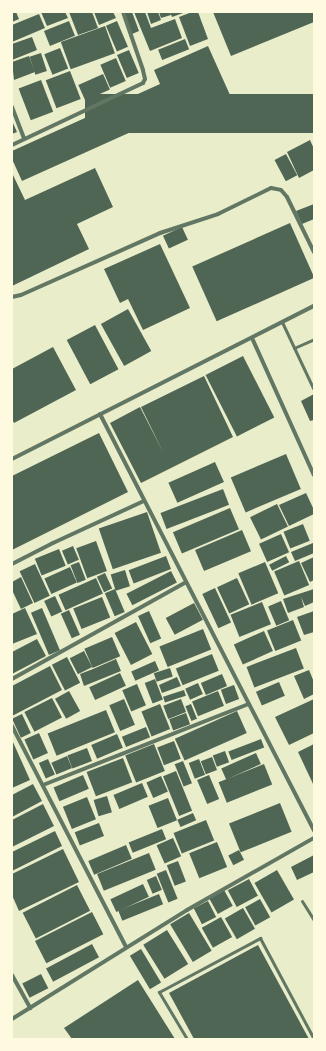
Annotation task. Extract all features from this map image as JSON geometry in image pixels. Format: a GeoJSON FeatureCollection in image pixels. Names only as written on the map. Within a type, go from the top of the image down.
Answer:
{"type":"FeatureCollection","features":[{"type":"Feature","properties":{"kind":"street"},"geometry":{"type":"LineString","coordinates":[[12,144],[131,90],[143,83],[145,79],[123,12]]}},
{"type":"Feature","properties":{"kind":"street"},"geometry":{"type":"LineString","coordinates":[[12,107],[24,139]]}},
{"type":"Feature","properties":{"kind":"street"},"geometry":{"type":"LineString","coordinates":[[12,297],[21,295],[87,264],[160,233],[218,214],[271,188],[281,190],[287,197],[314,252]]}},
{"type":"Feature","properties":{"kind":"street"},"geometry":{"type":"LineString","coordinates":[[12,459],[314,306]]}},
{"type":"Feature","properties":{"kind":"street"},"geometry":{"type":"LineString","coordinates":[[252,338],[314,475]]}},
{"type":"Feature","properties":{"kind":"street"},"geometry":{"type":"LineString","coordinates":[[100,414],[314,830]]}},
{"type":"Feature","properties":{"kind":"street"},"geometry":{"type":"LineString","coordinates":[[12,564],[53,543],[144,501]]}},
{"type":"Feature","properties":{"kind":"street"},"geometry":{"type":"LineString","coordinates":[[12,679],[186,582]]}},
{"type":"Feature","properties":{"kind":"street"},"geometry":{"type":"LineString","coordinates":[[43,785],[249,704]]}},
{"type":"Feature","properties":{"kind":"street"},"geometry":{"type":"LineString","coordinates":[[12,726],[126,947]]}},
{"type":"Feature","properties":{"kind":"street"},"geometry":{"type":"LineString","coordinates":[[12,1018],[187,910],[314,838]]}},
{"type":"Feature","properties":{"kind":"street"},"geometry":{"type":"LineString","coordinates":[[12,975],[30,1008]]}},
{"type":"Feature","properties":{"kind":"lane"},"geometry":{"type":"LineString","coordinates":[[282,322],[312,388]]}},
{"type":"Feature","properties":{"kind":"lane"},"geometry":{"type":"LineString","coordinates":[[294,348],[314,339]]}},
{"type":"Feature","properties":{"kind":"lane"},"geometry":{"type":"LineString","coordinates":[[302,900],[314,920]]}},
{"type":"Feature","properties":{"kind":"lane"},"geometry":{"type":"LineString","coordinates":[[187,1039],[159,992],[260,938],[314,1039]]}},
{"type":"Feature","properties":{"kind":"building"},"geometry":{"type":"Polygon","coordinates":[[[12,12],[16,12],[19,19],[12,22],[12,12]]]}},
{"type":"Feature","properties":{"kind":"building"},"geometry":{"type":"Polygon","coordinates":[[[41,12],[65,12],[68,18],[47,26],[41,12]]]}},
{"type":"Feature","properties":{"kind":"building"},"geometry":{"type":"Polygon","coordinates":[[[69,12],[92,12],[98,28],[78,35],[69,12]]]}},
{"type":"Feature","properties":{"kind":"building"},"geometry":{"type":"Polygon","coordinates":[[[94,12],[113,12],[116,18],[99,25],[94,12]]]}},
{"type":"Feature","properties":{"kind":"building"},"geometry":{"type":"Polygon","coordinates":[[[123,12],[132,12],[139,31],[132,34],[123,12]]]}},
{"type":"Feature","properties":{"kind":"building"},"geometry":{"type":"Polygon","coordinates":[[[134,12],[145,12],[151,28],[175,19],[182,38],[150,51],[134,12]]]}},
{"type":"Feature","properties":{"kind":"building"},"geometry":{"type":"Polygon","coordinates":[[[147,12],[158,12],[161,20],[151,24],[147,12]]]}},
{"type":"Feature","properties":{"kind":"building"},"geometry":{"type":"Polygon","coordinates":[[[159,12],[170,12],[171,15],[161,18],[159,12]]]}},
{"type":"Feature","properties":{"kind":"building"},"geometry":{"type":"Polygon","coordinates":[[[170,12],[186,12],[172,17],[170,12]]]}},
{"type":"Feature","properties":{"kind":"building"},"geometry":{"type":"Polygon","coordinates":[[[192,12],[198,12],[208,39],[190,46],[179,17],[192,12]]]}},
{"type":"Feature","properties":{"kind":"building"},"geometry":{"type":"Polygon","coordinates":[[[213,12],[314,12],[314,22],[231,56],[213,12]]]}},
{"type":"Feature","properties":{"kind":"building"},"geometry":{"type":"Polygon","coordinates":[[[39,14],[45,28],[12,42],[12,25],[39,14]]]}},
{"type":"Feature","properties":{"kind":"building"},"geometry":{"type":"Polygon","coordinates":[[[69,21],[75,36],[50,46],[44,31],[69,21]]]}},
{"type":"Feature","properties":{"kind":"building"},"geometry":{"type":"Polygon","coordinates":[[[117,21],[128,47],[117,51],[106,26],[117,21]]]}},
{"type":"Feature","properties":{"kind":"building"},"geometry":{"type":"Polygon","coordinates":[[[105,26],[115,53],[71,69],[61,42],[105,26]]]}},
{"type":"Feature","properties":{"kind":"building"},"geometry":{"type":"Polygon","coordinates":[[[32,37],[37,50],[12,60],[12,44],[32,37]]]}},
{"type":"Feature","properties":{"kind":"building"},"geometry":{"type":"Polygon","coordinates":[[[185,39],[189,49],[162,60],[158,50],[185,39]]]}},
{"type":"Feature","properties":{"kind":"building"},"geometry":{"type":"Polygon","coordinates":[[[208,46],[230,95],[176,119],[173,113],[22,181],[12,159],[12,151],[160,84],[154,70],[208,46]]]}},
{"type":"Feature","properties":{"kind":"building"},"geometry":{"type":"Polygon","coordinates":[[[60,48],[68,68],[52,75],[44,54],[60,48]]]}},
{"type":"Feature","properties":{"kind":"building"},"geometry":{"type":"Polygon","coordinates":[[[129,50],[139,73],[127,78],[117,55],[129,50]]]}},
{"type":"Feature","properties":{"kind":"building"},"geometry":{"type":"Polygon","coordinates":[[[41,53],[47,71],[35,75],[30,57],[41,53]]]}},
{"type":"Feature","properties":{"kind":"building"},"geometry":{"type":"Polygon","coordinates":[[[29,56],[35,72],[14,80],[12,62],[29,56]]]}},
{"type":"Feature","properties":{"kind":"building"},"geometry":{"type":"Polygon","coordinates":[[[116,58],[126,81],[110,88],[100,65],[116,58]]]}},
{"type":"Feature","properties":{"kind":"building"},"geometry":{"type":"Polygon","coordinates":[[[70,71],[81,99],[56,108],[46,80],[70,71]]]}},
{"type":"Feature","properties":{"kind":"building"},"geometry":{"type":"Polygon","coordinates":[[[103,74],[110,90],[85,101],[78,85],[103,74]]]}},
{"type":"Feature","properties":{"kind":"building"},"geometry":{"type":"Polygon","coordinates":[[[41,80],[53,112],[31,120],[19,89],[41,80]]]}},
{"type":"Feature","properties":{"kind":"building"},"geometry":{"type":"Polygon","coordinates":[[[85,94],[314,94],[314,133],[85,133],[85,94]]]}},
{"type":"Feature","properties":{"kind":"building"},"geometry":{"type":"Polygon","coordinates":[[[12,121],[17,132],[12,134],[12,121]]]}},
{"type":"Feature","properties":{"kind":"building"},"geometry":{"type":"Polygon","coordinates":[[[310,140],[314,149],[314,170],[299,178],[287,152],[310,140]]]}},
{"type":"Feature","properties":{"kind":"building"},"geometry":{"type":"Polygon","coordinates":[[[286,154],[297,175],[286,181],[275,160],[286,154]]]}},
{"type":"Feature","properties":{"kind":"building"},"geometry":{"type":"Polygon","coordinates":[[[95,168],[113,207],[77,224],[89,249],[12,286],[12,173],[25,200],[95,168]]]}},
{"type":"Feature","properties":{"kind":"building"},"geometry":{"type":"Polygon","coordinates":[[[314,204],[314,219],[302,224],[296,211],[314,204]]]}},
{"type":"Feature","properties":{"kind":"building"},"geometry":{"type":"Polygon","coordinates":[[[290,223],[314,278],[217,321],[192,267],[290,223]]]}},
{"type":"Feature","properties":{"kind":"building"},"geometry":{"type":"Polygon","coordinates":[[[182,227],[188,240],[169,249],[163,236],[182,227]]]}},
{"type":"Feature","properties":{"kind":"building"},"geometry":{"type":"Polygon","coordinates":[[[160,244],[190,308],[143,330],[128,299],[120,303],[104,269],[160,244]]]}},
{"type":"Feature","properties":{"kind":"building"},"geometry":{"type":"Polygon","coordinates":[[[128,309],[151,351],[124,366],[101,324],[128,309]]]}},
{"type":"Feature","properties":{"kind":"building"},"geometry":{"type":"Polygon","coordinates":[[[95,325],[118,369],[90,384],[67,340],[95,325]]]}},
{"type":"Feature","properties":{"kind":"building"},"geometry":{"type":"Polygon","coordinates":[[[53,347],[76,390],[14,423],[12,419],[12,369],[53,347]]]}},
{"type":"Feature","properties":{"kind":"building"},"geometry":{"type":"Polygon","coordinates":[[[243,356],[274,417],[237,437],[206,375],[243,356]]]}},
{"type":"Feature","properties":{"kind":"building"},"geometry":{"type":"Polygon","coordinates":[[[204,376],[233,437],[141,483],[110,423],[140,407],[163,452],[141,407],[204,376]]]}},
{"type":"Feature","properties":{"kind":"building"},"geometry":{"type":"Polygon","coordinates":[[[314,394],[314,420],[310,421],[301,401],[314,394]]]}},
{"type":"Feature","properties":{"kind":"building"},"geometry":{"type":"Polygon","coordinates":[[[99,433],[128,492],[12,550],[12,476],[99,433]]]}},
{"type":"Feature","properties":{"kind":"building"},"geometry":{"type":"Polygon","coordinates":[[[286,454],[301,489],[246,512],[231,477],[286,454]]]}},
{"type":"Feature","properties":{"kind":"building"},"geometry":{"type":"Polygon","coordinates":[[[215,462],[224,482],[177,503],[168,483],[215,462]]]}},
{"type":"Feature","properties":{"kind":"building"},"geometry":{"type":"Polygon","coordinates":[[[223,489],[229,505],[167,529],[160,513],[223,489]]]}},
{"type":"Feature","properties":{"kind":"building"},"geometry":{"type":"Polygon","coordinates":[[[306,493],[314,510],[314,514],[289,526],[279,505],[306,493]]]}},
{"type":"Feature","properties":{"kind":"building"},"geometry":{"type":"Polygon","coordinates":[[[277,504],[288,526],[261,540],[250,517],[277,504]]]}},
{"type":"Feature","properties":{"kind":"building"},"geometry":{"type":"Polygon","coordinates":[[[230,508],[239,529],[182,553],[173,532],[230,508]]]}},
{"type":"Feature","properties":{"kind":"building"},"geometry":{"type":"Polygon","coordinates":[[[147,512],[161,553],[113,569],[99,529],[147,512]]]}},
{"type":"Feature","properties":{"kind":"building"},"geometry":{"type":"Polygon","coordinates":[[[303,524],[310,541],[290,549],[284,532],[303,524]]]}},
{"type":"Feature","properties":{"kind":"building"},"geometry":{"type":"Polygon","coordinates":[[[242,530],[251,551],[204,571],[195,550],[242,530]]]}},
{"type":"Feature","properties":{"kind":"building"},"geometry":{"type":"Polygon","coordinates":[[[281,534],[289,552],[267,562],[259,544],[281,534]]]}},
{"type":"Feature","properties":{"kind":"building"},"geometry":{"type":"Polygon","coordinates":[[[96,541],[107,571],[87,578],[76,548],[96,541]]]}},
{"type":"Feature","properties":{"kind":"building"},"geometry":{"type":"Polygon","coordinates":[[[313,543],[314,553],[295,561],[291,552],[313,543]]]}},
{"type":"Feature","properties":{"kind":"building"},"geometry":{"type":"Polygon","coordinates":[[[73,546],[79,560],[68,564],[62,551],[73,546]]]}},
{"type":"Feature","properties":{"kind":"building"},"geometry":{"type":"Polygon","coordinates":[[[59,549],[66,566],[42,575],[35,559],[59,549]]]}},
{"type":"Feature","properties":{"kind":"building"},"geometry":{"type":"Polygon","coordinates":[[[166,556],[171,569],[134,583],[129,570],[166,556]]]}},
{"type":"Feature","properties":{"kind":"building"},"geometry":{"type":"Polygon","coordinates":[[[286,556],[289,562],[272,571],[269,565],[286,556]]]}},
{"type":"Feature","properties":{"kind":"building"},"geometry":{"type":"Polygon","coordinates":[[[314,557],[314,580],[310,582],[301,563],[314,557]]]}},
{"type":"Feature","properties":{"kind":"building"},"geometry":{"type":"Polygon","coordinates":[[[299,561],[309,585],[284,595],[274,572],[299,561]]]}},
{"type":"Feature","properties":{"kind":"building"},"geometry":{"type":"Polygon","coordinates":[[[79,562],[86,580],[77,583],[71,565],[79,562]]]}},
{"type":"Feature","properties":{"kind":"building"},"geometry":{"type":"Polygon","coordinates":[[[265,562],[278,593],[252,605],[238,573],[265,562]]]}},
{"type":"Feature","properties":{"kind":"building"},"geometry":{"type":"Polygon","coordinates":[[[35,564],[50,596],[34,603],[20,571],[35,564]]]}},
{"type":"Feature","properties":{"kind":"building"},"geometry":{"type":"Polygon","coordinates":[[[70,567],[77,583],[51,594],[44,578],[70,567]]]}},
{"type":"Feature","properties":{"kind":"building"},"geometry":{"type":"Polygon","coordinates":[[[125,570],[130,586],[116,591],[111,574],[125,570]]]}},
{"type":"Feature","properties":{"kind":"building"},"geometry":{"type":"Polygon","coordinates":[[[171,571],[177,583],[132,605],[126,594],[171,571]]]}},
{"type":"Feature","properties":{"kind":"building"},"geometry":{"type":"Polygon","coordinates":[[[105,573],[112,588],[104,592],[97,577],[105,573]]]}},
{"type":"Feature","properties":{"kind":"building"},"geometry":{"type":"Polygon","coordinates":[[[21,577],[33,603],[21,609],[12,590],[12,582],[21,577]]]}},
{"type":"Feature","properties":{"kind":"building"},"geometry":{"type":"Polygon","coordinates":[[[96,578],[103,594],[65,610],[59,595],[96,578]]]}},
{"type":"Feature","properties":{"kind":"building"},"geometry":{"type":"Polygon","coordinates":[[[237,578],[249,604],[229,614],[217,587],[237,578]]]}},
{"type":"Feature","properties":{"kind":"building"},"geometry":{"type":"Polygon","coordinates":[[[215,588],[231,622],[218,628],[202,594],[215,588]]]}},
{"type":"Feature","properties":{"kind":"building"},"geometry":{"type":"Polygon","coordinates":[[[115,589],[125,612],[115,616],[105,593],[115,589]]]}},
{"type":"Feature","properties":{"kind":"building"},"geometry":{"type":"Polygon","coordinates":[[[314,589],[314,602],[305,606],[301,597],[304,607],[288,613],[283,599],[314,589]]]}},
{"type":"Feature","properties":{"kind":"building"},"geometry":{"type":"Polygon","coordinates":[[[55,596],[62,611],[51,616],[44,601],[55,596]]]}},
{"type":"Feature","properties":{"kind":"building"},"geometry":{"type":"Polygon","coordinates":[[[102,597],[110,617],[81,629],[73,609],[102,597]]]}},
{"type":"Feature","properties":{"kind":"building"},"geometry":{"type":"Polygon","coordinates":[[[281,601],[289,620],[276,626],[268,606],[281,601]]]}},
{"type":"Feature","properties":{"kind":"building"},"geometry":{"type":"Polygon","coordinates":[[[262,602],[271,624],[239,637],[230,615],[262,602]]]}},
{"type":"Feature","properties":{"kind":"building"},"geometry":{"type":"Polygon","coordinates":[[[194,603],[203,620],[175,635],[166,618],[194,603]]]}},
{"type":"Feature","properties":{"kind":"building"},"geometry":{"type":"Polygon","coordinates":[[[25,608],[37,634],[12,644],[12,614],[25,608]]]}},
{"type":"Feature","properties":{"kind":"building"},"geometry":{"type":"Polygon","coordinates":[[[42,608],[60,650],[49,655],[31,613],[42,608]]]}},
{"type":"Feature","properties":{"kind":"building"},"geometry":{"type":"Polygon","coordinates":[[[69,610],[80,635],[72,638],[61,614],[69,610]]]}},
{"type":"Feature","properties":{"kind":"building"},"geometry":{"type":"Polygon","coordinates":[[[149,611],[161,638],[150,643],[138,616],[149,611]]]}},
{"type":"Feature","properties":{"kind":"building"},"geometry":{"type":"Polygon","coordinates":[[[314,611],[314,632],[304,635],[297,617],[314,611]]]}},
{"type":"Feature","properties":{"kind":"building"},"geometry":{"type":"Polygon","coordinates":[[[293,620],[301,640],[275,651],[267,630],[293,620]]]}},
{"type":"Feature","properties":{"kind":"building"},"geometry":{"type":"Polygon","coordinates":[[[136,622],[152,654],[131,665],[115,633],[136,622]]]}},
{"type":"Feature","properties":{"kind":"building"},"geometry":{"type":"Polygon","coordinates":[[[203,629],[211,649],[168,667],[159,647],[203,629]]]}},
{"type":"Feature","properties":{"kind":"building"},"geometry":{"type":"Polygon","coordinates":[[[264,631],[273,651],[243,665],[234,644],[264,631]]]}},
{"type":"Feature","properties":{"kind":"building"},"geometry":{"type":"Polygon","coordinates":[[[112,637],[120,656],[93,668],[84,649],[112,637]]]}},
{"type":"Feature","properties":{"kind":"building"},"geometry":{"type":"Polygon","coordinates":[[[37,639],[46,656],[12,674],[12,652],[37,639]]]}},
{"type":"Feature","properties":{"kind":"building"},"geometry":{"type":"Polygon","coordinates":[[[296,648],[304,669],[254,688],[247,667],[296,648]]]}},
{"type":"Feature","properties":{"kind":"building"},"geometry":{"type":"Polygon","coordinates":[[[84,651],[92,667],[78,674],[70,658],[84,651]]]}},
{"type":"Feature","properties":{"kind":"building"},"geometry":{"type":"Polygon","coordinates":[[[212,654],[219,671],[183,685],[176,669],[212,654]]]}},
{"type":"Feature","properties":{"kind":"building"},"geometry":{"type":"Polygon","coordinates":[[[67,657],[80,683],[65,691],[52,665],[67,657]]]}},
{"type":"Feature","properties":{"kind":"building"},"geometry":{"type":"Polygon","coordinates":[[[116,659],[121,671],[84,686],[80,674],[116,659]]]}},
{"type":"Feature","properties":{"kind":"building"},"geometry":{"type":"Polygon","coordinates":[[[155,661],[159,670],[135,681],[131,672],[155,661]]]}},
{"type":"Feature","properties":{"kind":"building"},"geometry":{"type":"Polygon","coordinates":[[[50,666],[62,690],[12,716],[12,686],[50,666]]]}},
{"type":"Feature","properties":{"kind":"building"},"geometry":{"type":"Polygon","coordinates":[[[170,668],[173,677],[157,682],[154,673],[170,668]]]}},
{"type":"Feature","properties":{"kind":"building"},"geometry":{"type":"Polygon","coordinates":[[[309,670],[314,682],[314,694],[304,699],[294,676],[309,670]]]}},
{"type":"Feature","properties":{"kind":"building"},"geometry":{"type":"Polygon","coordinates":[[[120,673],[126,686],[95,700],[89,687],[120,673]]]}},
{"type":"Feature","properties":{"kind":"building"},"geometry":{"type":"Polygon","coordinates":[[[222,674],[227,686],[206,695],[201,683],[222,674]]]}},
{"type":"Feature","properties":{"kind":"building"},"geometry":{"type":"Polygon","coordinates":[[[177,677],[181,686],[162,693],[159,685],[177,677]]]}},
{"type":"Feature","properties":{"kind":"building"},"geometry":{"type":"Polygon","coordinates":[[[155,679],[163,700],[153,703],[145,683],[155,679]]]}},
{"type":"Feature","properties":{"kind":"building"},"geometry":{"type":"Polygon","coordinates":[[[279,682],[285,696],[262,706],[256,692],[279,682]]]}},
{"type":"Feature","properties":{"kind":"building"},"geometry":{"type":"Polygon","coordinates":[[[198,683],[203,694],[190,700],[185,689],[198,683]]]}},
{"type":"Feature","properties":{"kind":"building"},"geometry":{"type":"Polygon","coordinates":[[[137,684],[146,705],[131,711],[122,690],[137,684]]]}},
{"type":"Feature","properties":{"kind":"building"},"geometry":{"type":"Polygon","coordinates":[[[234,685],[239,699],[226,704],[221,690],[234,685]]]}},
{"type":"Feature","properties":{"kind":"building"},"geometry":{"type":"Polygon","coordinates":[[[184,690],[186,696],[165,703],[163,697],[184,690]]]}},
{"type":"Feature","properties":{"kind":"building"},"geometry":{"type":"Polygon","coordinates":[[[69,691],[80,711],[66,719],[55,699],[69,691]]]}},
{"type":"Feature","properties":{"kind":"building"},"geometry":{"type":"Polygon","coordinates":[[[218,691],[224,706],[198,716],[192,701],[218,691]]]}},
{"type":"Feature","properties":{"kind":"building"},"geometry":{"type":"Polygon","coordinates":[[[52,698],[62,718],[34,732],[24,712],[52,698]]]}},
{"type":"Feature","properties":{"kind":"building"},"geometry":{"type":"Polygon","coordinates":[[[124,699],[135,725],[120,731],[109,705],[124,699]]]}},
{"type":"Feature","properties":{"kind":"building"},"geometry":{"type":"Polygon","coordinates":[[[181,699],[186,712],[168,719],[163,706],[181,699]]]}},
{"type":"Feature","properties":{"kind":"building"},"geometry":{"type":"Polygon","coordinates":[[[314,699],[314,733],[289,745],[275,717],[314,699]]]}},
{"type":"Feature","properties":{"kind":"building"},"geometry":{"type":"Polygon","coordinates":[[[160,704],[170,729],[152,737],[141,711],[160,704]]]}},
{"type":"Feature","properties":{"kind":"building"},"geometry":{"type":"Polygon","coordinates":[[[191,704],[197,719],[191,721],[185,706],[191,704]]]}},
{"type":"Feature","properties":{"kind":"building"},"geometry":{"type":"Polygon","coordinates":[[[106,710],[115,732],[57,756],[48,734],[106,710]]]}},
{"type":"Feature","properties":{"kind":"building"},"geometry":{"type":"Polygon","coordinates":[[[237,711],[247,733],[185,761],[175,739],[237,711]]]}},
{"type":"Feature","properties":{"kind":"building"},"geometry":{"type":"Polygon","coordinates":[[[186,713],[190,724],[173,730],[169,719],[186,713]]]}},
{"type":"Feature","properties":{"kind":"building"},"geometry":{"type":"Polygon","coordinates":[[[22,714],[31,733],[21,738],[12,719],[22,714]]]}},
{"type":"Feature","properties":{"kind":"building"},"geometry":{"type":"Polygon","coordinates":[[[146,727],[150,737],[126,747],[122,737],[146,727]]]}},
{"type":"Feature","properties":{"kind":"building"},"geometry":{"type":"Polygon","coordinates":[[[39,733],[48,753],[33,760],[24,740],[39,733]]]}},
{"type":"Feature","properties":{"kind":"building"},"geometry":{"type":"Polygon","coordinates":[[[117,734],[123,748],[97,759],[91,745],[117,734]]]}},
{"type":"Feature","properties":{"kind":"building"},"geometry":{"type":"Polygon","coordinates":[[[261,739],[264,747],[232,760],[228,752],[261,739]]]}},
{"type":"Feature","properties":{"kind":"building"},"geometry":{"type":"Polygon","coordinates":[[[12,740],[30,780],[12,788],[12,740]]]}},
{"type":"Feature","properties":{"kind":"building"},"geometry":{"type":"Polygon","coordinates":[[[174,741],[181,759],[164,765],[157,747],[174,741]]]}},
{"type":"Feature","properties":{"kind":"building"},"geometry":{"type":"Polygon","coordinates":[[[154,744],[165,771],[136,783],[125,756],[154,744]]]}},
{"type":"Feature","properties":{"kind":"building"},"geometry":{"type":"Polygon","coordinates":[[[314,744],[314,786],[298,752],[314,744]]]}},
{"type":"Feature","properties":{"kind":"building"},"geometry":{"type":"Polygon","coordinates":[[[87,748],[92,761],[72,769],[67,756],[87,748]]]}},
{"type":"Feature","properties":{"kind":"building"},"geometry":{"type":"Polygon","coordinates":[[[225,751],[229,762],[217,767],[213,755],[225,751]]]}},
{"type":"Feature","properties":{"kind":"building"},"geometry":{"type":"Polygon","coordinates":[[[256,753],[261,764],[226,779],[221,768],[256,753]]]}},
{"type":"Feature","properties":{"kind":"building"},"geometry":{"type":"Polygon","coordinates":[[[67,756],[72,768],[56,775],[51,763],[67,756]]]}},
{"type":"Feature","properties":{"kind":"building"},"geometry":{"type":"Polygon","coordinates":[[[212,757],[217,770],[206,774],[201,761],[212,757]]]}},
{"type":"Feature","properties":{"kind":"building"},"geometry":{"type":"Polygon","coordinates":[[[123,758],[132,782],[96,796],[87,772],[123,758]]]}},
{"type":"Feature","properties":{"kind":"building"},"geometry":{"type":"Polygon","coordinates":[[[48,759],[55,775],[46,779],[39,763],[48,759]]]}},
{"type":"Feature","properties":{"kind":"building"},"geometry":{"type":"Polygon","coordinates":[[[199,759],[205,775],[195,779],[189,763],[199,759]]]}},
{"type":"Feature","properties":{"kind":"building"},"geometry":{"type":"Polygon","coordinates":[[[183,761],[192,783],[184,787],[175,764],[183,761]]]}},
{"type":"Feature","properties":{"kind":"building"},"geometry":{"type":"Polygon","coordinates":[[[264,764],[272,784],[227,803],[219,782],[264,764]]]}},
{"type":"Feature","properties":{"kind":"building"},"geometry":{"type":"Polygon","coordinates":[[[176,771],[192,811],[179,816],[163,776],[176,771]]]}},
{"type":"Feature","properties":{"kind":"building"},"geometry":{"type":"Polygon","coordinates":[[[83,775],[89,789],[59,801],[54,788],[83,775]]]}},
{"type":"Feature","properties":{"kind":"building"},"geometry":{"type":"Polygon","coordinates":[[[209,775],[219,799],[207,804],[197,780],[209,775]]]}},
{"type":"Feature","properties":{"kind":"building"},"geometry":{"type":"Polygon","coordinates":[[[161,776],[168,792],[153,798],[146,783],[161,776]]]}},
{"type":"Feature","properties":{"kind":"building"},"geometry":{"type":"Polygon","coordinates":[[[142,783],[148,797],[119,809],[113,795],[142,783]]]}},
{"type":"Feature","properties":{"kind":"building"},"geometry":{"type":"Polygon","coordinates":[[[33,784],[42,801],[12,817],[12,795],[33,784]]]}},
{"type":"Feature","properties":{"kind":"building"},"geometry":{"type":"Polygon","coordinates":[[[107,796],[112,812],[99,816],[94,800],[107,796]]]}},
{"type":"Feature","properties":{"kind":"building"},"geometry":{"type":"Polygon","coordinates":[[[87,797],[96,819],[72,829],[63,807],[87,797]]]}},
{"type":"Feature","properties":{"kind":"building"},"geometry":{"type":"Polygon","coordinates":[[[168,798],[177,820],[158,828],[149,806],[168,798]]]}},
{"type":"Feature","properties":{"kind":"building"},"geometry":{"type":"Polygon","coordinates":[[[280,803],[292,832],[241,852],[229,824],[280,803]]]}},
{"type":"Feature","properties":{"kind":"building"},"geometry":{"type":"Polygon","coordinates":[[[43,804],[54,826],[12,847],[12,820],[43,804]]]}},
{"type":"Feature","properties":{"kind":"building"},"geometry":{"type":"Polygon","coordinates":[[[193,813],[196,820],[180,827],[177,820],[193,813]]]}},
{"type":"Feature","properties":{"kind":"building"},"geometry":{"type":"Polygon","coordinates":[[[206,820],[214,840],[182,854],[174,833],[206,820]]]}},
{"type":"Feature","properties":{"kind":"building"},"geometry":{"type":"Polygon","coordinates":[[[99,823],[104,836],[80,845],[75,832],[99,823]]]}},
{"type":"Feature","properties":{"kind":"building"},"geometry":{"type":"Polygon","coordinates":[[[162,829],[166,839],[133,853],[129,842],[162,829]]]}},
{"type":"Feature","properties":{"kind":"building"},"geometry":{"type":"Polygon","coordinates":[[[55,831],[62,846],[12,871],[12,852],[55,831]]]}},
{"type":"Feature","properties":{"kind":"building"},"geometry":{"type":"Polygon","coordinates":[[[173,838],[181,856],[165,864],[157,845],[173,838]]]}},
{"type":"Feature","properties":{"kind":"building"},"geometry":{"type":"Polygon","coordinates":[[[217,842],[227,867],[199,878],[189,853],[217,842]]]}},
{"type":"Feature","properties":{"kind":"building"},"geometry":{"type":"Polygon","coordinates":[[[126,845],[132,859],[94,875],[88,861],[126,845]]]}},
{"type":"Feature","properties":{"kind":"building"},"geometry":{"type":"Polygon","coordinates":[[[63,849],[79,882],[19,911],[12,895],[12,874],[63,849]]]}},
{"type":"Feature","properties":{"kind":"building"},"geometry":{"type":"Polygon","coordinates":[[[239,850],[244,860],[233,865],[228,855],[239,850]]]}},
{"type":"Feature","properties":{"kind":"building"},"geometry":{"type":"Polygon","coordinates":[[[149,853],[156,870],[104,891],[97,874],[149,853]]]}},
{"type":"Feature","properties":{"kind":"building"},"geometry":{"type":"Polygon","coordinates":[[[314,855],[314,872],[297,880],[291,867],[314,855]]]}},
{"type":"Feature","properties":{"kind":"building"},"geometry":{"type":"Polygon","coordinates":[[[178,861],[186,882],[175,886],[167,865],[178,861]]]}},
{"type":"Feature","properties":{"kind":"building"},"geometry":{"type":"Polygon","coordinates":[[[166,870],[178,899],[168,902],[157,874],[166,870]]]}},
{"type":"Feature","properties":{"kind":"building"},"geometry":{"type":"Polygon","coordinates":[[[277,870],[294,899],[271,912],[254,883],[277,870]]]}},
{"type":"Feature","properties":{"kind":"building"},"geometry":{"type":"Polygon","coordinates":[[[156,876],[162,890],[153,894],[147,880],[156,876]]]}},
{"type":"Feature","properties":{"kind":"building"},"geometry":{"type":"Polygon","coordinates":[[[249,879],[258,896],[237,907],[228,890],[249,879]]]}},
{"type":"Feature","properties":{"kind":"building"},"geometry":{"type":"Polygon","coordinates":[[[143,884],[149,897],[116,912],[110,899],[143,884]]]}},
{"type":"Feature","properties":{"kind":"building"},"geometry":{"type":"Polygon","coordinates":[[[77,885],[90,911],[36,939],[23,913],[77,885]]]}},
{"type":"Feature","properties":{"kind":"building"},"geometry":{"type":"Polygon","coordinates":[[[224,890],[233,906],[218,914],[209,898],[224,890]]]}},
{"type":"Feature","properties":{"kind":"building"},"geometry":{"type":"Polygon","coordinates":[[[159,894],[163,904],[122,921],[118,910],[159,894]]]}},
{"type":"Feature","properties":{"kind":"building"},"geometry":{"type":"Polygon","coordinates":[[[260,899],[270,917],[255,926],[245,907],[260,899]]]}},
{"type":"Feature","properties":{"kind":"building"},"geometry":{"type":"Polygon","coordinates":[[[208,901],[216,917],[202,924],[194,908],[208,901]]]}},
{"type":"Feature","properties":{"kind":"building"},"geometry":{"type":"Polygon","coordinates":[[[243,908],[255,929],[237,939],[225,918],[243,908]]]}},
{"type":"Feature","properties":{"kind":"building"},"geometry":{"type":"Polygon","coordinates":[[[92,912],[103,934],[46,963],[35,941],[92,912]]]}},
{"type":"Feature","properties":{"kind":"building"},"geometry":{"type":"Polygon","coordinates":[[[189,913],[212,951],[193,962],[170,924],[189,913]]]}},
{"type":"Feature","properties":{"kind":"building"},"geometry":{"type":"Polygon","coordinates":[[[221,917],[232,937],[213,948],[202,928],[221,917]]]}},
{"type":"Feature","properties":{"kind":"building"},"geometry":{"type":"Polygon","coordinates":[[[167,930],[188,964],[164,979],[143,945],[167,930]]]}},
{"type":"Feature","properties":{"kind":"building"},"geometry":{"type":"Polygon","coordinates":[[[92,944],[99,957],[53,982],[46,968],[92,944]]]}},
{"type":"Feature","properties":{"kind":"building"},"geometry":{"type":"Polygon","coordinates":[[[258,945],[309,1039],[194,1039],[169,993],[258,945]]]}},
{"type":"Feature","properties":{"kind":"building"},"geometry":{"type":"Polygon","coordinates":[[[141,949],[161,982],[150,989],[130,956],[141,949]]]}},
{"type":"Feature","properties":{"kind":"building"},"geometry":{"type":"Polygon","coordinates":[[[41,974],[48,988],[30,998],[22,984],[41,974]]]}},
{"type":"Feature","properties":{"kind":"building"},"geometry":{"type":"Polygon","coordinates":[[[138,980],[175,1039],[72,1039],[64,1028],[138,980]]]}}]}
